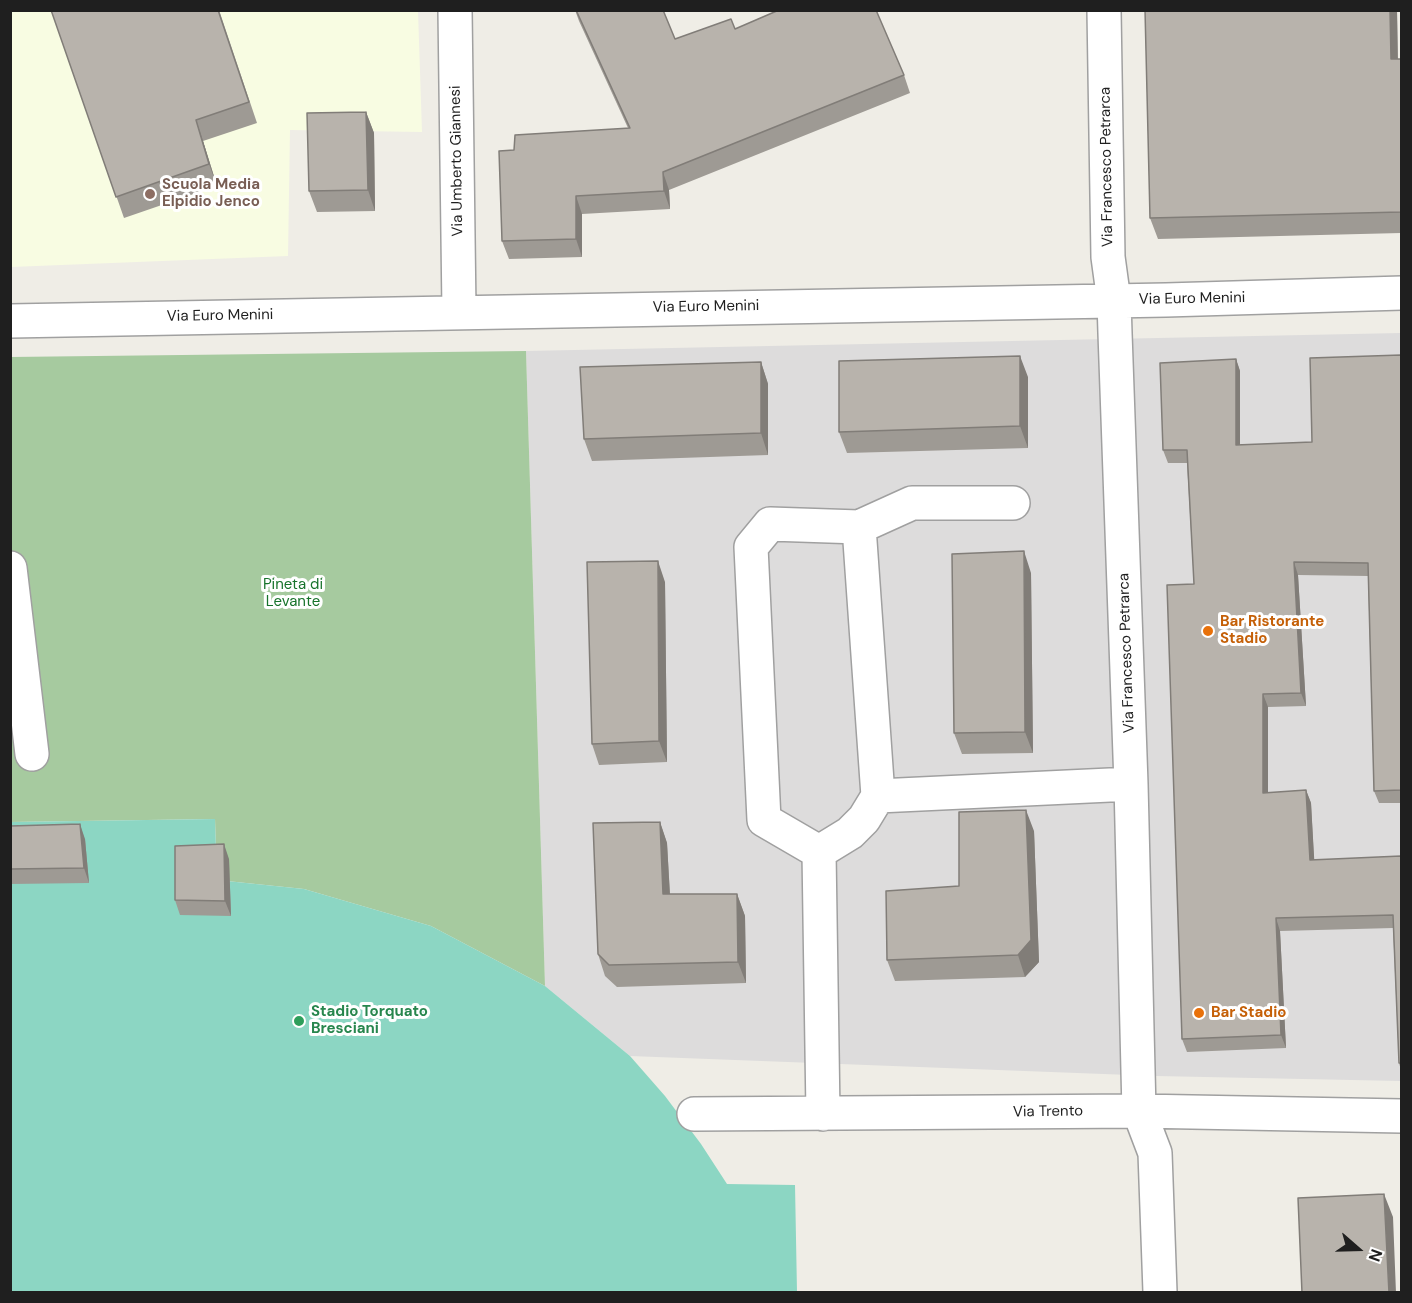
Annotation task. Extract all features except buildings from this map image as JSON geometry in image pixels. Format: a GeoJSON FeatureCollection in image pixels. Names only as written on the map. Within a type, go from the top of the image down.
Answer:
{"type":"FeatureCollection","features":[{"type":"Feature","properties":{"kind":"street","name":"Via Umberto Giannesi"},"geometry":{"type":"LineString","coordinates":[[455,10],[459,311]]}},
{"type":"Feature","properties":{"kind":"street","name":"Via Francesco Petrarca"},"geometry":{"type":"LineString","coordinates":[[1104,10],[1108,257],[1114,301],[1131,784],[1139,1111],[1155,1153],[1160,1293]]}},
{"type":"Feature","properties":{"kind":"street","name":"Via Euro Menini"},"geometry":{"type":"LineString","coordinates":[[10,321],[459,311],[1114,301],[1401,293]]}},
{"type":"Feature","properties":{"kind":"street"},"geometry":{"type":"LineString","coordinates":[[819,852],[764,820],[751,547],[770,524],[859,527],[912,503],[1013,503]]}},
{"type":"Feature","properties":{"kind":"street"},"geometry":{"type":"LineString","coordinates":[[819,852],[850,833],[864,819],[878,796],[859,527]]}},
{"type":"Feature","properties":{"kind":"street"},"geometry":{"type":"LineString","coordinates":[[10,568],[32,754]]}},
{"type":"Feature","properties":{"kind":"street"},"geometry":{"type":"LineString","coordinates":[[878,796],[1131,784]]}},
{"type":"Feature","properties":{"kind":"street"},"geometry":{"type":"LineString","coordinates":[[819,852],[823,1114]]}},
{"type":"Feature","properties":{"kind":"street","name":"Via Trento"},"geometry":{"type":"LineString","coordinates":[[694,1114],[1139,1111],[1401,1116]]}},
{"type":"Feature","properties":{"kind":"shaded area","name":"Scuola Media Elpidio Jenco"},"geometry":{"type":"Polygon","coordinates":[[[10,11],[418,11],[422,132],[290,130],[288,256],[11,267],[10,11]]]}},
{"type":"Feature","properties":{"kind":"shaded area"},"geometry":{"type":"Polygon","coordinates":[[[1401,333],[1401,1081],[1156,1076],[630,1056],[545,986],[526,351],[1401,333]]]}},
{"type":"Feature","properties":{"kind":"green space","name":"Pineta di Levante"},"geometry":{"type":"Polygon","coordinates":[[[526,351],[545,986],[431,926],[304,889],[217,880],[215,819],[11,822],[10,357],[526,351]]]}},
{"type":"Feature","properties":{"kind":"green space","name":"Stadio Torquato Bresciani"},"geometry":{"type":"Polygon","coordinates":[[[215,819],[217,880],[304,889],[431,926],[545,986],[630,1056],[665,1096],[727,1184],[795,1185],[797,1292],[11,1292],[10,822],[215,819]]]}},
{"type":"Feature","properties":{"kind":"place","name":"Scuola Media Elpidio Jenco"},"geometry":{"type":"Point","coordinates":[150,194]}},
{"type":"Feature","properties":{"kind":"place","name":"Bar Ristorante Stadio"},"geometry":{"type":"Point","coordinates":[1208,631]}},
{"type":"Feature","properties":{"kind":"place","name":"Bar Stadio"},"geometry":{"type":"Point","coordinates":[1199,1013]}},
{"type":"Feature","properties":{"kind":"place","name":"Stadio Torquato Bresciani"},"geometry":{"type":"Point","coordinates":[299,1021]}}]}
